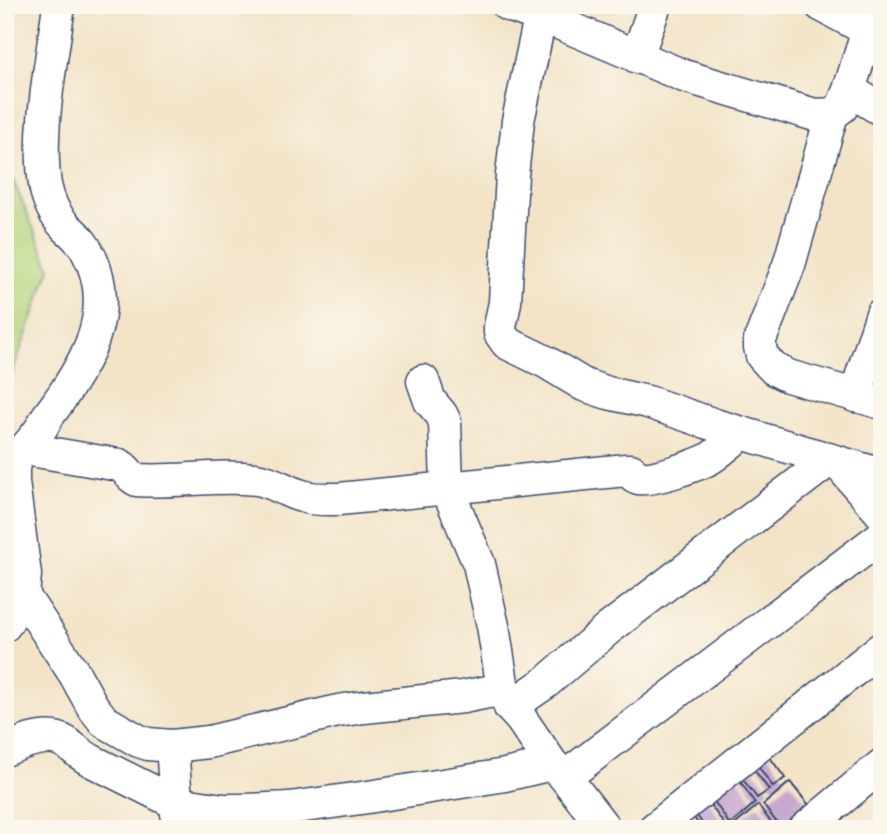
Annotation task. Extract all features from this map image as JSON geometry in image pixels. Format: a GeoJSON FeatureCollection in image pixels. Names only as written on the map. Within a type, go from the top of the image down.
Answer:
{"type":"FeatureCollection","features":[{"type":"Feature","properties":{"kind":"street"},"geometry":{"type":"LineString","coordinates":[[59,5],[46,108],[43,170],[53,210],[87,250],[100,290],[100,312],[96,330],[77,375],[39,432],[16,458],[13,475],[24,566],[10,615],[74,673],[104,721],[139,741],[172,746],[209,741],[364,706],[463,697],[507,698],[545,682],[608,629],[833,462]]}},
{"type":"Feature","properties":{"kind":"street"},"geometry":{"type":"LineString","coordinates":[[508,5],[552,15],[637,57],[684,76],[815,115],[841,102],[882,110]]}},
{"type":"Feature","properties":{"kind":"street"},"geometry":{"type":"LineString","coordinates":[[637,57],[655,5]]}},
{"type":"Feature","properties":{"kind":"street"},"geometry":{"type":"LineString","coordinates":[[821,5],[874,18],[841,102],[789,265],[760,340],[762,356],[774,369],[788,376],[868,399],[882,314]]}},
{"type":"Feature","properties":{"kind":"street"},"geometry":{"type":"LineString","coordinates":[[552,15],[518,121],[512,174],[505,302],[500,333],[507,342],[584,385],[648,401],[682,415],[882,475]]}},
{"type":"Feature","properties":{"kind":"street"},"geometry":{"type":"LineString","coordinates":[[423,381],[432,403],[445,422],[447,488],[480,564],[507,698],[605,829]]}},
{"type":"Feature","properties":{"kind":"street"},"geometry":{"type":"LineString","coordinates":[[24,449],[119,465],[124,467],[132,479],[140,481],[253,479],[271,483],[301,496],[339,499],[626,470],[631,470],[637,478],[649,478],[681,470],[710,458],[742,433]]}},
{"type":"Feature","properties":{"kind":"street"},"geometry":{"type":"LineString","coordinates":[[833,462],[882,514]]}},
{"type":"Feature","properties":{"kind":"street"},"geometry":{"type":"LineString","coordinates":[[5,750],[38,739],[61,740],[173,815],[290,808],[505,775],[559,770],[882,536]]}},
{"type":"Feature","properties":{"kind":"street"},"geometry":{"type":"LineString","coordinates":[[653,829],[882,648]]}},
{"type":"Feature","properties":{"kind":"street"},"geometry":{"type":"LineString","coordinates":[[172,746],[173,815]]}},
{"type":"Feature","properties":{"kind":"street"},"geometry":{"type":"LineString","coordinates":[[805,829],[882,765]]}},
{"type":"Feature","properties":{"kind":"green space"},"geometry":{"type":"Polygon","coordinates":[[[5,161],[50,268],[5,393],[5,161]]]}},
{"type":"Feature","properties":{"kind":"building"},"geometry":{"type":"Polygon","coordinates":[[[766,752],[785,778],[773,787],[754,760],[766,752]]]}},
{"type":"Feature","properties":{"kind":"building"},"geometry":{"type":"Polygon","coordinates":[[[750,764],[769,790],[757,798],[738,773],[750,764]]]}},
{"type":"Feature","properties":{"kind":"building"},"geometry":{"type":"Polygon","coordinates":[[[735,774],[755,803],[730,825],[710,795],[735,774]]]}},
{"type":"Feature","properties":{"kind":"building"},"geometry":{"type":"Polygon","coordinates":[[[790,782],[813,810],[792,829],[782,829],[763,805],[790,782]]]}},
{"type":"Feature","properties":{"kind":"building"},"geometry":{"type":"Polygon","coordinates":[[[704,796],[726,827],[724,829],[706,829],[692,808],[704,796]]]}},
{"type":"Feature","properties":{"kind":"building"},"geometry":{"type":"Polygon","coordinates":[[[758,805],[776,829],[730,829],[758,805]]]}},
{"type":"Feature","properties":{"kind":"building"},"geometry":{"type":"Polygon","coordinates":[[[689,809],[701,829],[679,829],[689,809]]]}}]}
